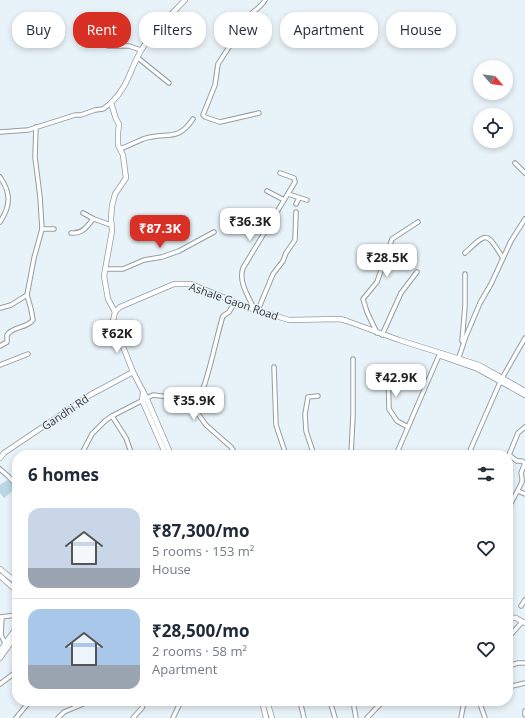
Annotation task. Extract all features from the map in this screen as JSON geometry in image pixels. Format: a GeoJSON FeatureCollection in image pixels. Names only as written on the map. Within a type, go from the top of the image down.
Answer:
{"type":"FeatureCollection","features":[{"type":"Feature","properties":{"kind":"street"},"geometry":{"type":"LineString","coordinates":[[0,132],[28,130],[103,109],[118,96],[126,85],[141,50],[155,31],[186,0]]}},
{"type":"Feature","properties":{"kind":"street"},"geometry":{"type":"LineString","coordinates":[[259,113],[220,122],[203,115],[215,85],[218,64],[250,15],[265,0]]}},
{"type":"Feature","properties":{"kind":"street"},"geometry":{"type":"LineString","coordinates":[[131,46],[141,50]]}},
{"type":"Feature","properties":{"kind":"street"},"geometry":{"type":"LineString","coordinates":[[138,58],[169,83]]}},
{"type":"Feature","properties":{"kind":"street"},"geometry":{"type":"LineString","coordinates":[[111,103],[119,124],[118,145],[123,155],[126,178],[115,194],[111,219],[112,230],[104,276],[108,299],[115,312],[113,321],[133,372],[160,435],[168,450]]}},
{"type":"Feature","properties":{"kind":"street"},"geometry":{"type":"LineString","coordinates":[[120,149],[144,139],[177,134],[184,131],[193,119]]}},
{"type":"Feature","properties":{"kind":"street"},"geometry":{"type":"LineString","coordinates":[[0,346],[7,342],[7,335],[10,330],[28,325],[32,320],[27,295],[34,258],[42,229],[36,157],[36,127]]}},
{"type":"Feature","properties":{"kind":"street"},"geometry":{"type":"LineString","coordinates":[[515,163],[525,173]]}},
{"type":"Feature","properties":{"kind":"street"},"geometry":{"type":"LineString","coordinates":[[256,310],[242,280],[241,274],[243,268],[295,180],[280,173]]}},
{"type":"Feature","properties":{"kind":"street"},"geometry":{"type":"LineString","coordinates":[[0,177],[6,185],[9,204],[0,222]]}},
{"type":"Feature","properties":{"kind":"street"},"geometry":{"type":"LineString","coordinates":[[267,191],[284,200]]}},
{"type":"Feature","properties":{"kind":"street"},"geometry":{"type":"LineString","coordinates":[[288,194],[307,200]]}},
{"type":"Feature","properties":{"kind":"street"},"geometry":{"type":"LineString","coordinates":[[296,204],[299,198]]}},
{"type":"Feature","properties":{"kind":"street"},"geometry":{"type":"LineString","coordinates":[[256,310],[273,274],[283,261],[286,253],[295,240],[296,212]]}},
{"type":"Feature","properties":{"kind":"street"},"geometry":{"type":"LineString","coordinates":[[83,213],[93,219],[111,225]]}},
{"type":"Feature","properties":{"kind":"street"},"geometry":{"type":"LineString","coordinates":[[71,233],[80,232],[87,228],[93,219]]}},
{"type":"Feature","properties":{"kind":"street"},"geometry":{"type":"LineString","coordinates":[[458,360],[480,303],[491,284],[511,241],[525,219]]}},
{"type":"Feature","properties":{"kind":"street"},"geometry":{"type":"LineString","coordinates":[[379,334],[367,312],[363,299],[377,282],[392,239],[418,222]]}},
{"type":"Feature","properties":{"kind":"street"},"geometry":{"type":"LineString","coordinates":[[42,229],[54,229]]}},
{"type":"Feature","properties":{"kind":"street"},"geometry":{"type":"LineString","coordinates":[[106,269],[123,270],[144,260],[162,257],[178,251],[214,232]]}},
{"type":"Feature","properties":{"kind":"street"},"geometry":{"type":"LineString","coordinates":[[465,253],[482,238],[486,237],[492,241],[503,258]]}},
{"type":"Feature","properties":{"kind":"street"},"geometry":{"type":"LineString","coordinates":[[379,334],[401,293],[417,272]]}},
{"type":"Feature","properties":{"kind":"street"},"geometry":{"type":"LineString","coordinates":[[462,347],[465,306],[465,274]]}},
{"type":"Feature","properties":{"kind":"street","name":"Ashale Gaon Road"},"geometry":{"type":"LineString","coordinates":[[115,312],[120,307],[174,284],[191,284],[256,310],[289,320],[348,320],[379,334],[478,367],[525,391]]}},
{"type":"Feature","properties":{"kind":"street"},"geometry":{"type":"LineString","coordinates":[[0,308],[27,295]]}},
{"type":"Feature","properties":{"kind":"street"},"geometry":{"type":"LineString","coordinates":[[193,407],[197,404],[203,390],[223,316],[229,312],[236,302]]}},
{"type":"Feature","properties":{"kind":"street"},"geometry":{"type":"LineString","coordinates":[[470,450],[502,379],[525,338]]}},
{"type":"Feature","properties":{"kind":"street"},"geometry":{"type":"LineString","coordinates":[[0,365],[28,354]]}},
{"type":"Feature","properties":{"kind":"street"},"geometry":{"type":"LineString","coordinates":[[398,450],[440,354]]}},
{"type":"Feature","properties":{"kind":"street"},"geometry":{"type":"LineString","coordinates":[[351,450],[353,359]]}},
{"type":"Feature","properties":{"kind":"street"},"geometry":{"type":"LineString","coordinates":[[274,367],[276,425],[284,450]]}},
{"type":"Feature","properties":{"kind":"street"},"geometry":{"type":"LineString","coordinates":[[388,368],[389,409],[397,421],[408,427]]}},
{"type":"Feature","properties":{"kind":"street","name":"Gandhi Rd"},"geometry":{"type":"LineString","coordinates":[[1,455],[90,395],[133,372]]}},
{"type":"Feature","properties":{"kind":"street","name":"Ashale Gaon Road"},"geometry":{"type":"LineString","coordinates":[[502,379],[525,395]]}},
{"type":"Feature","properties":{"kind":"street"},"geometry":{"type":"LineString","coordinates":[[84,450],[92,434],[112,416],[144,397],[153,395],[178,398],[188,402],[206,425],[233,450]]}},
{"type":"Feature","properties":{"kind":"street"},"geometry":{"type":"LineString","coordinates":[[312,450],[306,431],[305,414],[308,397],[318,396]]}},
{"type":"Feature","properties":{"kind":"street"},"geometry":{"type":"LineString","coordinates":[[112,416],[126,438],[130,450]]}},
{"type":"Feature","properties":{"kind":"street"},"geometry":{"type":"LineString","coordinates":[[511,450],[518,433],[525,427]]}},
{"type":"Feature","properties":{"kind":"street"},"geometry":{"type":"LineString","coordinates":[[160,435],[164,450]]}},
{"type":"Feature","properties":{"kind":"street"},"geometry":{"type":"LineString","coordinates":[[513,458],[525,463],[521,473],[522,482],[513,500]]}},
{"type":"Feature","properties":{"kind":"street"},"geometry":{"type":"LineString","coordinates":[[0,469],[12,480]]}},
{"type":"Feature","properties":{"kind":"street"},"geometry":{"type":"LineString","coordinates":[[518,491],[525,494]]}},
{"type":"Feature","properties":{"kind":"street"},"geometry":{"type":"LineString","coordinates":[[0,569],[12,579]]}},
{"type":"Feature","properties":{"kind":"street"},"geometry":{"type":"LineString","coordinates":[[0,576],[12,587]]}},
{"type":"Feature","properties":{"kind":"street"},"geometry":{"type":"LineString","coordinates":[[521,606],[525,600]]}},
{"type":"Feature","properties":{"kind":"street"},"geometry":{"type":"LineString","coordinates":[[5,643],[1,635],[1,617],[12,616]]}},
{"type":"Feature","properties":{"kind":"street"},"geometry":{"type":"LineString","coordinates":[[513,618],[524,622],[513,633]]}},
{"type":"Feature","properties":{"kind":"street"},"geometry":{"type":"LineString","coordinates":[[0,651],[12,634]]}},
{"type":"Feature","properties":{"kind":"street"},"geometry":{"type":"LineString","coordinates":[[0,658],[12,641]]}},
{"type":"Feature","properties":{"kind":"street"},"geometry":{"type":"LineString","coordinates":[[513,664],[525,663]]}},
{"type":"Feature","properties":{"kind":"street"},"geometry":{"type":"LineString","coordinates":[[0,684],[12,675]]}},
{"type":"Feature","properties":{"kind":"street"},"geometry":{"type":"LineString","coordinates":[[513,686],[525,683]]}},
{"type":"Feature","properties":{"kind":"street"},"geometry":{"type":"LineString","coordinates":[[16,718],[26,706]]}},
{"type":"Feature","properties":{"kind":"street"},"geometry":{"type":"LineString","coordinates":[[58,718],[64,712],[78,706]]}},
{"type":"Feature","properties":{"kind":"street"},"geometry":{"type":"LineString","coordinates":[[133,718],[143,706]]}},
{"type":"Feature","properties":{"kind":"street"},"geometry":{"type":"LineString","coordinates":[[173,718],[179,706]]}},
{"type":"Feature","properties":{"kind":"street"},"geometry":{"type":"LineString","coordinates":[[263,706],[266,718]]}},
{"type":"Feature","properties":{"kind":"street"},"geometry":{"type":"LineString","coordinates":[[268,706],[272,718]]}},
{"type":"Feature","properties":{"kind":"street"},"geometry":{"type":"LineString","coordinates":[[301,706],[304,718]]}},
{"type":"Feature","properties":{"kind":"street"},"geometry":{"type":"LineString","coordinates":[[331,706],[335,718]]}},
{"type":"Feature","properties":{"kind":"street"},"geometry":{"type":"LineString","coordinates":[[354,706],[356,718]]}},
{"type":"Feature","properties":{"kind":"street"},"geometry":{"type":"LineString","coordinates":[[367,718],[378,706]]}},
{"type":"Feature","properties":{"kind":"street"},"geometry":{"type":"LineString","coordinates":[[462,718],[464,706]]}},
{"type":"Feature","properties":{"kind":"street"},"geometry":{"type":"LineString","coordinates":[[481,706],[484,718]]}},
{"type":"Feature","properties":{"kind":"shaded area"},"geometry":{"type":"Polygon","coordinates":[[[9,479],[12,483],[12,491],[4,498],[0,493],[0,485],[9,479]]]}}]}
